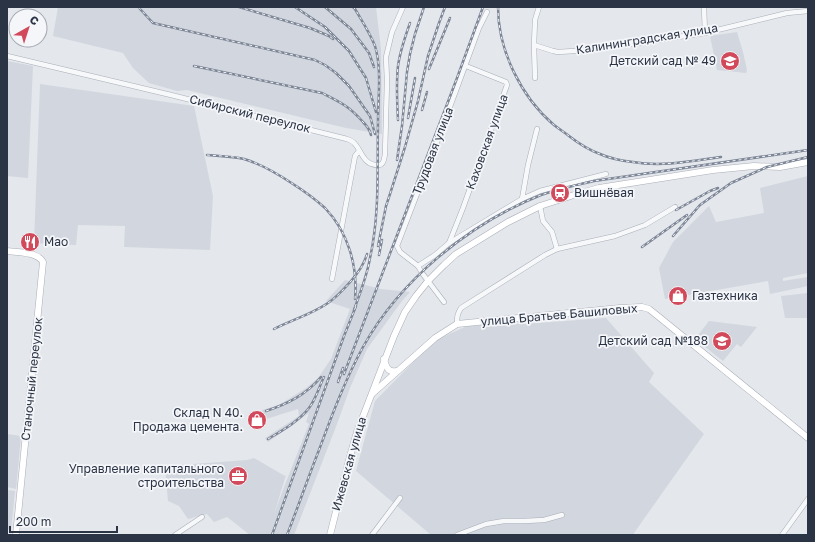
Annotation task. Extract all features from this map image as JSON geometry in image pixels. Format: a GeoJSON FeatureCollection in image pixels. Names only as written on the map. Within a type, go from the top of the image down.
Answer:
{"type":"FeatureCollection","features":[{"type":"Feature","properties":{"kind":"street","name":"Сибирский переулок"},"geometry":{"type":"LineString","coordinates":[[7,56],[347,139],[354,143],[364,160],[378,166],[381,165],[384,160],[387,81],[386,57],[392,32],[403,7]]}},
{"type":"Feature","properties":{"kind":"street"},"geometry":{"type":"LineString","coordinates":[[535,78],[535,20],[539,7]]}},
{"type":"Feature","properties":{"kind":"street"},"geometry":{"type":"LineString","coordinates":[[704,7],[705,33]]}},
{"type":"Feature","properties":{"kind":"street","name":"Калининградская улица"},"geometry":{"type":"LineString","coordinates":[[534,45],[558,52],[590,50],[705,33],[788,13],[808,11]]}},
{"type":"Feature","properties":{"kind":"street","name":"Трудовая улица"},"geometry":{"type":"LineString","coordinates":[[444,302],[418,266],[400,252],[397,246],[487,12]]}},
{"type":"Feature","properties":{"kind":"street","name":"Каховская улица"},"geometry":{"type":"LineString","coordinates":[[449,243],[507,84],[506,82],[466,66]]}},
{"type":"Feature","properties":{"kind":"street"},"geometry":{"type":"LineString","coordinates":[[522,200],[529,159],[537,130]]}},
{"type":"Feature","properties":{"kind":"street"},"geometry":{"type":"LineString","coordinates":[[332,279],[355,156],[359,152]]}},
{"type":"Feature","properties":{"kind":"street","name":"Ижевская улица"},"geometry":{"type":"LineString","coordinates":[[330,535],[357,432],[394,336],[405,312],[428,281],[450,259],[508,222],[540,206],[599,188],[713,170],[754,166],[780,167],[808,162]]}},
{"type":"Feature","properties":{"kind":"street"},"geometry":{"type":"LineString","coordinates":[[418,266],[435,255],[449,243],[540,191],[606,174]]}},
{"type":"Feature","properties":{"kind":"street"},"geometry":{"type":"LineString","coordinates":[[540,206],[543,221],[545,226],[552,232],[557,249]]}},
{"type":"Feature","properties":{"kind":"street"},"geometry":{"type":"LineString","coordinates":[[371,394],[435,338],[457,324],[458,313],[461,308],[545,255],[557,249],[621,234],[646,225],[675,207]]}},
{"type":"Feature","properties":{"kind":"street","name":"Станочный переулок"},"geometry":{"type":"LineString","coordinates":[[7,251],[35,255],[41,258],[43,262],[16,535]]}},
{"type":"Feature","properties":{"kind":"street","name":"улица Братьев Башиловых"},"geometry":{"type":"LineString","coordinates":[[457,324],[620,308],[642,307],[649,309],[808,438]]}},
{"type":"Feature","properties":{"kind":"street"},"geometry":{"type":"LineString","coordinates":[[384,359],[388,370],[392,372],[397,371]]}},
{"type":"Feature","properties":{"kind":"street"},"geometry":{"type":"LineString","coordinates":[[372,535],[400,498]]}},
{"type":"Feature","properties":{"kind":"street"},"geometry":{"type":"LineString","coordinates":[[782,535],[808,499]]}},
{"type":"Feature","properties":{"kind":"street"},"geometry":{"type":"LineString","coordinates":[[457,535],[486,524],[504,521],[544,520],[562,515]]}},
{"type":"Feature","properties":{"kind":"street"},"geometry":{"type":"LineString","coordinates":[[175,535],[202,517]]}},
{"type":"Feature","properties":{"kind":"shaded area"},"geometry":{"type":"Polygon","coordinates":[[[58,7],[376,7],[381,49],[382,134],[346,128],[187,90],[177,91],[149,83],[133,68],[123,53],[53,36],[58,7]]]}},
{"type":"Feature","properties":{"kind":"shaded area","name":"Детский сад № 49"},"geometry":{"type":"Polygon","coordinates":[[[737,32],[747,70],[746,73],[717,70],[710,36],[737,32]]]}},
{"type":"Feature","properties":{"kind":"shaded area"},"geometry":{"type":"Polygon","coordinates":[[[7,61],[33,66],[28,178],[7,176],[7,61]]]}},
{"type":"Feature","properties":{"kind":"shaded area"},"geometry":{"type":"Polygon","coordinates":[[[40,84],[194,106],[213,196],[210,250],[124,247],[125,226],[78,225],[76,245],[34,243],[40,84]]]}},
{"type":"Feature","properties":{"kind":"shaded area"},"geometry":{"type":"Polygon","coordinates":[[[808,176],[808,273],[783,278],[783,281],[808,277],[808,286],[770,294],[768,281],[665,299],[659,268],[673,242],[709,206],[716,222],[764,213],[760,188],[808,176]]]}},
{"type":"Feature","properties":{"kind":"shaded area"},"geometry":{"type":"Polygon","coordinates":[[[345,280],[381,289],[410,292],[367,349],[350,388],[294,535],[250,535],[227,517],[214,522],[207,514],[188,519],[179,506],[168,501],[165,466],[247,460],[254,458],[285,476],[286,475],[274,514],[309,424],[306,422],[309,413],[268,442],[265,438],[299,416],[298,409],[263,420],[262,410],[279,405],[306,388],[318,378],[331,359],[350,309],[326,301],[345,280]]]}},
{"type":"Feature","properties":{"kind":"shaded area"},"geometry":{"type":"Polygon","coordinates":[[[808,293],[808,318],[785,318],[781,296],[808,293]]]}},
{"type":"Feature","properties":{"kind":"shaded area"},"geometry":{"type":"Polygon","coordinates":[[[606,318],[654,373],[649,382],[704,434],[634,535],[431,535],[356,471],[375,401],[434,341],[467,326],[606,318]]]}},
{"type":"Feature","properties":{"kind":"shaded area","name":"Детский сад №188"},"geometry":{"type":"Polygon","coordinates":[[[709,321],[757,327],[741,347],[737,344],[723,361],[695,339],[709,321]]]}},
{"type":"Feature","properties":{"kind":"shaded area"},"geometry":{"type":"Polygon","coordinates":[[[7,434],[21,436],[16,489],[7,487],[7,434]]]}},
{"type":"Feature","properties":{"kind":"shaded area"},"geometry":{"type":"Polygon","coordinates":[[[7,490],[15,491],[11,530],[7,529],[7,490]]]}},
{"type":"Feature","properties":{"kind":"railway"},"geometry":{"type":"LineString","coordinates":[[139,7],[153,23],[315,60],[325,65],[336,73],[349,86],[370,116],[375,134]]}},
{"type":"Feature","properties":{"kind":"railway"},"geometry":{"type":"LineString","coordinates":[[239,7],[310,28],[333,39]]}},
{"type":"Feature","properties":{"kind":"railway"},"geometry":{"type":"LineString","coordinates":[[295,7],[325,27],[349,51],[366,78],[376,112]]}},
{"type":"Feature","properties":{"kind":"railway"},"geometry":{"type":"LineString","coordinates":[[325,7],[351,29],[369,53],[374,67]]}},
{"type":"Feature","properties":{"kind":"railway"},"geometry":{"type":"LineString","coordinates":[[353,7],[366,27],[375,46],[379,84],[377,207],[373,241],[367,271],[354,310]]}},
{"type":"Feature","properties":{"kind":"railway"},"geometry":{"type":"LineString","coordinates":[[397,160],[410,54],[424,7]]}},
{"type":"Feature","properties":{"kind":"railway"},"geometry":{"type":"LineString","coordinates":[[378,246],[386,206],[418,101],[428,56],[445,7]]}},
{"type":"Feature","properties":{"kind":"railway"},"geometry":{"type":"LineString","coordinates":[[344,374],[483,7]]}},
{"type":"Feature","properties":{"kind":"railway"},"geometry":{"type":"LineString","coordinates":[[498,7],[502,40],[507,56],[522,87],[542,114],[576,141],[608,157],[625,161],[655,164],[677,163],[721,157]]}},
{"type":"Feature","properties":{"kind":"railway"},"geometry":{"type":"LineString","coordinates":[[429,69],[450,18]]}},
{"type":"Feature","properties":{"kind":"railway"},"geometry":{"type":"LineString","coordinates":[[398,120],[398,66],[401,49],[410,23]]}},
{"type":"Feature","properties":{"kind":"railway"},"geometry":{"type":"LineString","coordinates":[[194,66],[322,93],[349,108],[367,127],[371,135]]}},
{"type":"Feature","properties":{"kind":"railway"},"geometry":{"type":"LineString","coordinates":[[408,118],[415,78]]}},
{"type":"Feature","properties":{"kind":"railway"},"geometry":{"type":"LineString","coordinates":[[422,110],[427,92]]}},
{"type":"Feature","properties":{"kind":"railway"},"geometry":{"type":"LineString","coordinates":[[287,535],[339,398],[363,347],[378,322],[396,299],[439,256],[463,238],[488,221],[514,207],[541,195],[567,187],[594,181],[808,150]]}},
{"type":"Feature","properties":{"kind":"railway"},"geometry":{"type":"LineString","coordinates":[[207,155],[239,158],[257,164],[287,180],[325,208],[340,228],[350,250],[355,274],[355,299]]}},
{"type":"Feature","properties":{"kind":"railway"},"geometry":{"type":"LineString","coordinates":[[673,236],[700,205],[731,183],[767,167],[808,157]]}},
{"type":"Feature","properties":{"kind":"railway"},"geometry":{"type":"LineString","coordinates":[[676,210],[718,188]]}},
{"type":"Feature","properties":{"kind":"railway"},"geometry":{"type":"LineString","coordinates":[[642,247],[687,215]]}},
{"type":"Feature","properties":{"kind":"railway"},"geometry":{"type":"LineString","coordinates":[[379,255],[382,240]]}},
{"type":"Feature","properties":{"kind":"railway"},"geometry":{"type":"LineString","coordinates":[[274,329],[328,303],[346,287],[358,272],[367,254]]}},
{"type":"Feature","properties":{"kind":"railway"},"geometry":{"type":"LineString","coordinates":[[272,535],[356,306]]}},
{"type":"Feature","properties":{"kind":"railway"},"geometry":{"type":"LineString","coordinates":[[338,382],[343,368]]}},
{"type":"Feature","properties":{"kind":"railway"},"geometry":{"type":"LineString","coordinates":[[266,411],[303,394],[321,377]]}},
{"type":"Feature","properties":{"kind":"railway"},"geometry":{"type":"LineString","coordinates":[[268,439],[305,413],[314,401],[324,377]]}},
{"type":"Feature","properties":{"kind":"place","name":"Детский сад № 49"},"geometry":{"type":"Point","coordinates":[730,61]}},
{"type":"Feature","properties":{"kind":"place","name":"Вишнёвая"},"geometry":{"type":"Point","coordinates":[560,193]}},
{"type":"Feature","properties":{"kind":"place","name":"Мао"},"geometry":{"type":"Point","coordinates":[30,242]}},
{"type":"Feature","properties":{"kind":"place","name":"Газтехника"},"geometry":{"type":"Point","coordinates":[678,296]}},
{"type":"Feature","properties":{"kind":"place","name":"Детский сад №188"},"geometry":{"type":"Point","coordinates":[722,341]}},
{"type":"Feature","properties":{"kind":"place","name":"Склад N 40. Продажа цемента."},"geometry":{"type":"Point","coordinates":[257,420]}},
{"type":"Feature","properties":{"kind":"place","name":"Управление капитального строительства"},"geometry":{"type":"Point","coordinates":[238,476]}}]}
